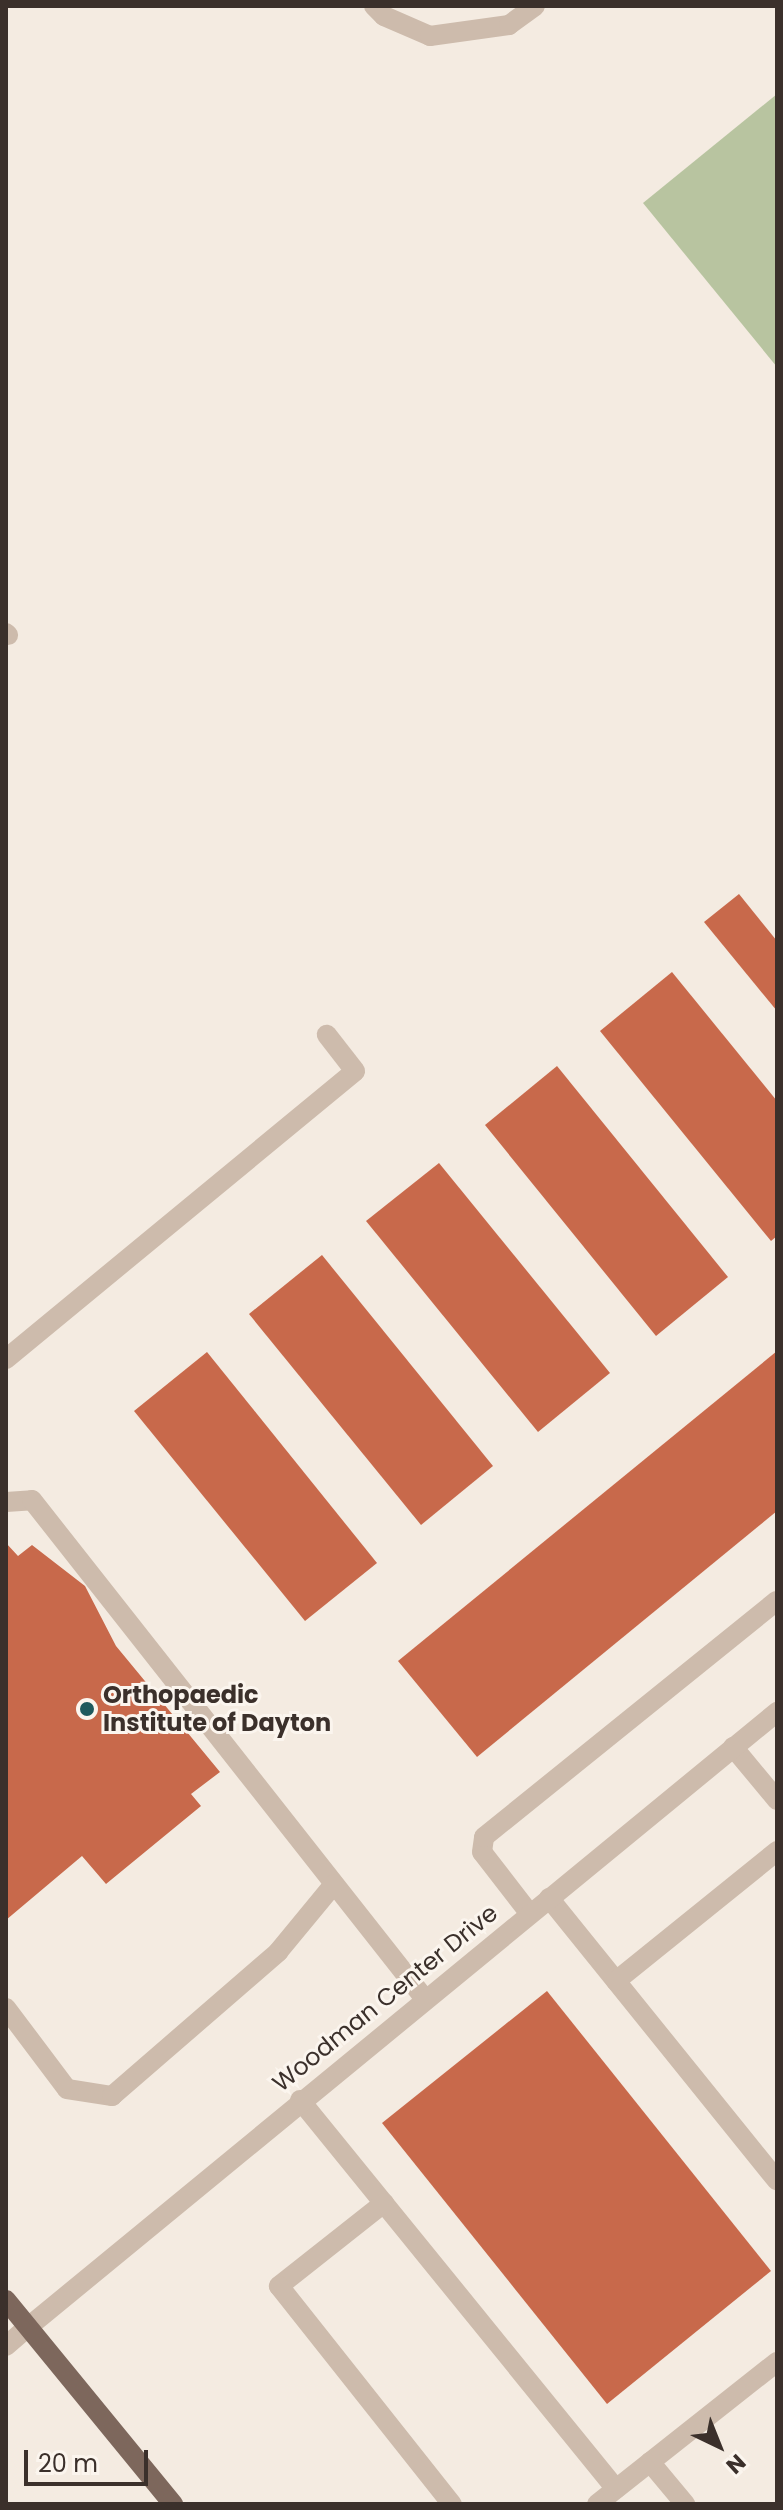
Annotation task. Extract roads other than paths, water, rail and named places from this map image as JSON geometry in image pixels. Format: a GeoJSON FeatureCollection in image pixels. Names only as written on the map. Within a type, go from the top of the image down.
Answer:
{"type":"FeatureCollection","features":[{"type":"Feature","properties":{"kind":"main road"},"geometry":{"type":"LineString","coordinates":[[6,2300],[173,2504]]}},
{"type":"Feature","properties":{"kind":"street"},"geometry":{"type":"LineString","coordinates":[[374,6],[384,16],[430,36],[509,25],[535,6]]}},
{"type":"Feature","properties":{"kind":"street"},"geometry":{"type":"LineString","coordinates":[[6,1359],[355,1071],[327,1035]]}},
{"type":"Feature","properties":{"kind":"street"},"geometry":{"type":"LineString","coordinates":[[6,1502],[32,1500],[425,1999]]}},
{"type":"Feature","properties":{"kind":"street"},"geometry":{"type":"LineString","coordinates":[[530,1914],[482,1852],[484,1837],[777,1601]]}},
{"type":"Feature","properties":{"kind":"street","name":"Woodman Center Drive"},"geometry":{"type":"LineString","coordinates":[[6,2346],[300,2100],[777,1712]]}},
{"type":"Feature","properties":{"kind":"street"},"geometry":{"type":"LineString","coordinates":[[733,1747],[777,1800]]}},
{"type":"Feature","properties":{"kind":"street"},"geometry":{"type":"LineString","coordinates":[[616,1981],[777,1851]]}},
{"type":"Feature","properties":{"kind":"street"},"geometry":{"type":"LineString","coordinates":[[6,2008],[67,2089],[112,2096],[278,1952],[334,1884]]}},
{"type":"Feature","properties":{"kind":"street"},"geometry":{"type":"LineString","coordinates":[[549,1898],[777,2181]]}},
{"type":"Feature","properties":{"kind":"street"},"geometry":{"type":"LineString","coordinates":[[300,2100],[616,2489]]}},
{"type":"Feature","properties":{"kind":"street"},"geometry":{"type":"LineString","coordinates":[[384,2203],[279,2286],[452,2504]]}},
{"type":"Feature","properties":{"kind":"street"},"geometry":{"type":"LineString","coordinates":[[597,2504],[776,2365]]}},
{"type":"Feature","properties":{"kind":"street"},"geometry":{"type":"LineString","coordinates":[[650,2462],[685,2504]]}},
{"type":"Feature","properties":{"kind":"place","name":"Orthopaedic Institute of Dayton"},"geometry":{"type":"Point","coordinates":[87,1709]}}]}
